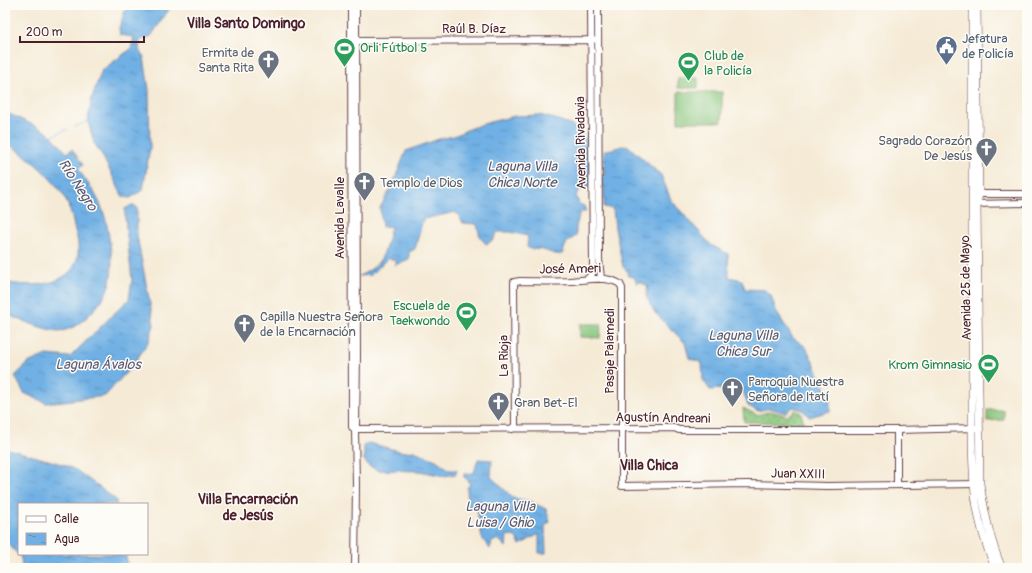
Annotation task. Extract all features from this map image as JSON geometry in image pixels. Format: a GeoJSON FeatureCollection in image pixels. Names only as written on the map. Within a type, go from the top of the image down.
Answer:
{"type":"FeatureCollection","features":[{"type":"Feature","properties":{"kind":"main road","name":"Avenida 25 de Mayo"},"geometry":{"type":"LineString","coordinates":[[972,5],[976,194]]}},
{"type":"Feature","properties":{"kind":"main road","name":"Avenida 25 de Mayo"},"geometry":{"type":"LineString","coordinates":[[977,5],[976,194],[974,204],[977,484],[978,514],[995,568]]}},
{"type":"Feature","properties":{"kind":"main road","name":"Avenida 25 de Mayo"},"geometry":{"type":"LineString","coordinates":[[977,484],[1002,568]]}},
{"type":"Feature","properties":{"kind":"street","name":"Avenida Lavalle"},"geometry":{"type":"LineString","coordinates":[[351,5],[353,41],[357,356],[356,427],[354,429],[356,485],[355,568]]}},
{"type":"Feature","properties":{"kind":"street","name":"Avenida Lavalle"},"geometry":{"type":"LineString","coordinates":[[353,41],[356,5]]}},
{"type":"Feature","properties":{"kind":"street","name":"Avenida Rivadavia"},"geometry":{"type":"LineString","coordinates":[[590,5],[590,40],[596,174]]}},
{"type":"Feature","properties":{"kind":"street","name":"Avenida Rivadavia"},"geometry":{"type":"LineString","coordinates":[[587,279],[592,274],[593,268],[596,189],[598,5]]}},
{"type":"Feature","properties":{"kind":"street","name":"Raúl B. Díaz"},"geometry":{"type":"LineString","coordinates":[[353,41],[598,40]]}},
{"type":"Feature","properties":{"kind":"street","name":"Avenida Rivadavia"},"geometry":{"type":"LineString","coordinates":[[596,189],[601,279]]}},
{"type":"Feature","properties":{"kind":"street"},"geometry":{"type":"LineString","coordinates":[[976,194],[1027,194]]}},
{"type":"Feature","properties":{"kind":"street"},"geometry":{"type":"LineString","coordinates":[[994,194],[994,204]]}},
{"type":"Feature","properties":{"kind":"street"},"geometry":{"type":"LineString","coordinates":[[1008,194],[1008,204]]}},
{"type":"Feature","properties":{"kind":"street"},"geometry":{"type":"LineString","coordinates":[[974,204],[1027,203]]}},
{"type":"Feature","properties":{"kind":"street","name":"José Ameri"},"geometry":{"type":"LineString","coordinates":[[514,282],[520,280],[571,281],[601,279],[617,281],[622,288]]}},
{"type":"Feature","properties":{"kind":"street","name":"La Rioja"},"geometry":{"type":"LineString","coordinates":[[512,429],[514,425],[515,392],[514,282]]}},
{"type":"Feature","properties":{"kind":"street","name":"Pasaje Palamedi"},"geometry":{"type":"LineString","coordinates":[[622,288],[622,486]]}},
{"type":"Feature","properties":{"kind":"street","name":"Agustín Andreani"},"geometry":{"type":"LineString","coordinates":[[354,429],[622,428],[897,430],[976,428]]}},
{"type":"Feature","properties":{"kind":"street"},"geometry":{"type":"LineString","coordinates":[[897,430],[897,485]]}},
{"type":"Feature","properties":{"kind":"street","name":"Juan XXIII"},"geometry":{"type":"LineString","coordinates":[[622,486],[711,484],[787,486],[977,484]]}},
{"type":"Feature","properties":{"kind":"green space"},"geometry":{"type":"Polygon","coordinates":[[[678,78],[698,78],[698,88],[678,88],[678,78]]]}},
{"type":"Feature","properties":{"kind":"green space"},"geometry":{"type":"Polygon","coordinates":[[[678,92],[722,92],[722,122],[678,122],[678,92]]]}},
{"type":"Feature","properties":{"kind":"green space"},"geometry":{"type":"Polygon","coordinates":[[[580,324],[601,324],[600,338],[580,337],[580,324]]]}},
{"type":"Feature","properties":{"kind":"green space"},"geometry":{"type":"Polygon","coordinates":[[[743,408],[757,415],[771,411],[787,416],[795,410],[801,413],[804,423],[744,422],[743,408]]]}},
{"type":"Feature","properties":{"kind":"green space"},"geometry":{"type":"Polygon","coordinates":[[[987,410],[1004,410],[1004,420],[987,421],[987,410]]]}},
{"type":"Feature","properties":{"kind":"water"},"geometry":{"type":"Polygon","coordinates":[[[127,5],[172,5],[151,36],[140,40],[139,50],[144,57],[149,90],[150,148],[143,190],[130,198],[123,197],[101,153],[94,143],[88,121],[92,97],[102,70],[131,49],[134,37],[120,35],[119,28],[127,5]]]}},
{"type":"Feature","properties":{"kind":"water","name":"Río Negro"},"geometry":{"type":"Polygon","coordinates":[[[5,112],[42,129],[52,136],[67,153],[72,149],[83,165],[78,169],[101,205],[106,219],[112,264],[112,273],[108,289],[104,297],[88,316],[77,325],[69,329],[60,331],[47,329],[5,314],[5,282],[26,285],[49,283],[60,279],[75,265],[78,254],[78,244],[71,214],[62,193],[36,164],[5,142],[5,112]]]}},
{"type":"Feature","properties":{"kind":"water"},"geometry":{"type":"Polygon","coordinates":[[[539,115],[553,118],[579,130],[587,141],[590,149],[591,175],[604,178],[604,151],[627,145],[661,175],[671,200],[711,245],[728,254],[729,277],[742,280],[745,289],[765,290],[771,296],[777,313],[793,338],[806,347],[830,397],[830,411],[809,417],[803,410],[793,407],[785,413],[770,408],[758,411],[748,406],[744,393],[731,388],[710,390],[703,380],[702,363],[689,358],[685,343],[655,313],[646,296],[648,286],[640,282],[637,283],[634,277],[628,276],[628,272],[623,267],[615,228],[613,209],[604,207],[604,187],[591,184],[589,187],[580,190],[576,195],[579,204],[584,206],[586,212],[580,212],[576,227],[576,236],[567,242],[562,254],[554,254],[541,249],[529,248],[527,247],[528,236],[510,232],[497,232],[493,240],[486,244],[480,237],[477,224],[463,223],[456,212],[423,219],[415,249],[409,252],[409,259],[395,265],[395,260],[388,258],[371,275],[359,276],[374,267],[385,250],[391,226],[382,227],[380,208],[392,186],[406,151],[439,139],[454,136],[471,128],[490,122],[515,116],[539,115]]]}},
{"type":"Feature","properties":{"kind":"water","name":"Laguna Ávalos"},"geometry":{"type":"Polygon","coordinates":[[[132,205],[137,207],[137,236],[154,325],[148,343],[132,366],[105,396],[46,403],[24,393],[15,376],[28,363],[46,355],[70,357],[129,299],[132,280],[125,209],[132,205]]]}},
{"type":"Feature","properties":{"kind":"water","name":"Laguna Villa Luisa / Ghio"},"geometry":{"type":"Polygon","coordinates":[[[368,443],[404,452],[414,451],[436,460],[450,470],[457,470],[456,474],[444,476],[420,471],[377,470],[369,466],[364,460],[364,445],[368,443]]]}},
{"type":"Feature","properties":{"kind":"water"},"geometry":{"type":"Polygon","coordinates":[[[5,448],[62,464],[76,470],[115,499],[117,503],[18,503],[18,555],[5,540],[5,448]]]}},
{"type":"Feature","properties":{"kind":"water","name":"Laguna Villa Luisa / Ghio"},"geometry":{"type":"Polygon","coordinates":[[[478,459],[492,460],[491,477],[513,498],[529,501],[546,509],[550,522],[545,526],[546,553],[539,553],[539,534],[520,545],[516,537],[507,535],[506,547],[498,539],[492,542],[490,549],[482,538],[476,504],[468,507],[467,488],[470,484],[464,477],[464,474],[474,473],[478,459]]]}},
{"type":"Feature","properties":{"kind":"water"},"geometry":{"type":"Polygon","coordinates":[[[18,555],[126,555],[127,568],[22,568],[21,558],[18,555]]]}},
{"type":"Feature","properties":{"kind":"waterway"},"geometry":{"type":"LineString","coordinates":[[75,127],[88,121]]}},
{"type":"Feature","properties":{"kind":"waterway"},"geometry":{"type":"LineString","coordinates":[[52,136],[68,129]]}},
{"type":"Feature","properties":{"kind":"place","name":"Jefatura de Policía"},"geometry":{"type":"Point","coordinates":[947,66]}},
{"type":"Feature","properties":{"kind":"place","name":"Orli Fútbol 5"},"geometry":{"type":"Point","coordinates":[345,68]}},
{"type":"Feature","properties":{"kind":"place","name":"Ermita de Santa Rita"},"geometry":{"type":"Point","coordinates":[269,80]}},
{"type":"Feature","properties":{"kind":"place","name":"Club de la Policía"},"geometry":{"type":"Point","coordinates":[688,82]}},
{"type":"Feature","properties":{"kind":"place","name":"Sagrado Corazón De Jesús"},"geometry":{"type":"Point","coordinates":[987,168]}},
{"type":"Feature","properties":{"kind":"place","name":"Templo de Dios"},"geometry":{"type":"Point","coordinates":[364,202]}},
{"type":"Feature","properties":{"kind":"place","name":"Escuela de Taekwondo"},"geometry":{"type":"Point","coordinates":[466,332]}},
{"type":"Feature","properties":{"kind":"place","name":"Capilla Nuestra Señora de la Encarnación"},"geometry":{"type":"Point","coordinates":[245,344]}},
{"type":"Feature","properties":{"kind":"place","name":"Krom Gimnasio"},"geometry":{"type":"Point","coordinates":[988,384]}},
{"type":"Feature","properties":{"kind":"place","name":"Parroquia Nuestra Señora de Itatí"},"geometry":{"type":"Point","coordinates":[733,408]}},
{"type":"Feature","properties":{"kind":"place","name":"Gran Bet-El"},"geometry":{"type":"Point","coordinates":[499,422]}},
{"type":"Feature","properties":{"kind":"district","name":"Villa Santo Domingo"},"geometry":{"type":"Point","coordinates":[246,23]}},
{"type":"Feature","properties":{"kind":"district","name":"Villa Chica"},"geometry":{"type":"Point","coordinates":[649,465]}},
{"type":"Feature","properties":{"kind":"district","name":"Villa Encarnación de Jesús"},"geometry":{"type":"Point","coordinates":[248,508]}},
{"type":"Feature","properties":{"kind":"water label","name":"Laguna Villa Chica Norte"},"geometry":{"type":"Point","coordinates":[522,174]}},
{"type":"Feature","properties":{"kind":"water label","name":"Laguna Villa Chica Sur"},"geometry":{"type":"Point","coordinates":[743,344]}}]}
